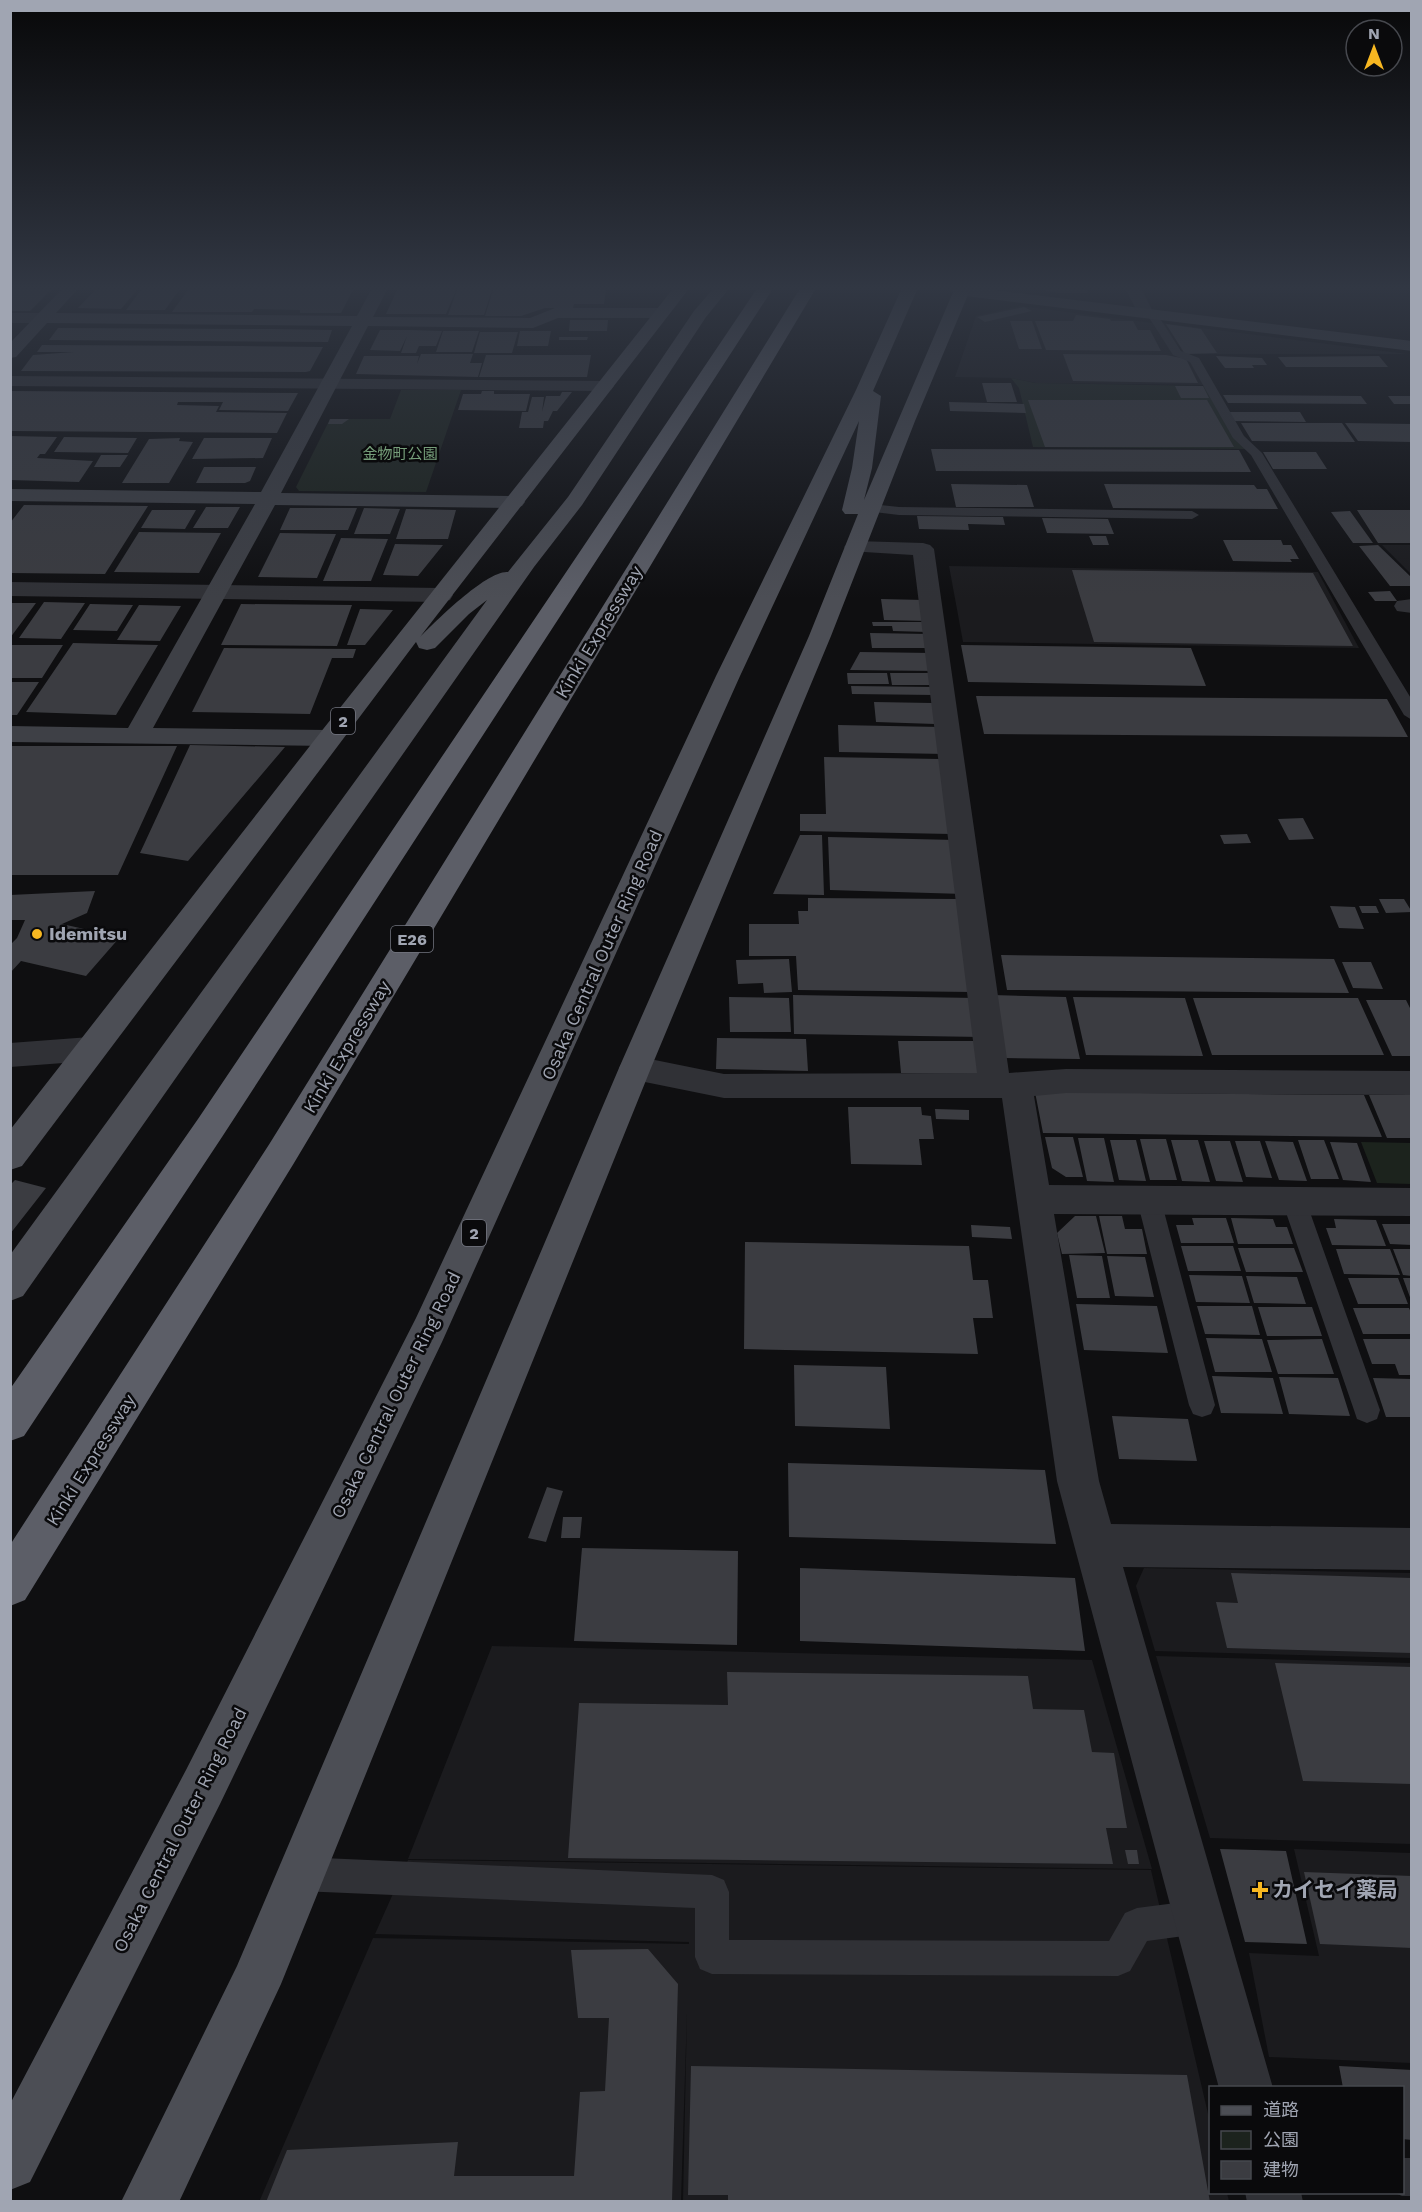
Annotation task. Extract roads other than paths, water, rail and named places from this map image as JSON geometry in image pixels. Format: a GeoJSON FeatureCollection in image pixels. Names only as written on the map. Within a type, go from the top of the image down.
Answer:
{"type":"FeatureCollection","features":[{"type":"Feature","properties":{"kind":"highway"},"geometry":{"type":"LineString","coordinates":[[10,1424],[210,1128],[696,393]]}},
{"type":"Feature","properties":{"kind":"highway","name":"Kinki Expressway"},"geometry":{"type":"LineString","coordinates":[[10,1585],[282,1153],[744,393]]}},
{"type":"Feature","properties":{"kind":"main road","name":"2"},"geometry":{"type":"LineString","coordinates":[[10,1156],[329,738],[599,393]]}},
{"type":"Feature","properties":{"kind":"main road"},"geometry":{"type":"LineString","coordinates":[[10,1285],[526,562],[575,501],[647,393]]}},
{"type":"Feature","properties":{"kind":"main road","name":"Osaka Central Outer Ring Road"},"geometry":{"type":"LineString","coordinates":[[10,2162],[203,1787],[429,1330],[728,676],[862,393]]}},
{"type":"Feature","properties":{"kind":"main road"},"geometry":{"type":"LineString","coordinates":[[820,636],[862,468],[872,393]]}},
{"type":"Feature","properties":{"kind":"main road"},"geometry":{"type":"LineString","coordinates":[[149,2202],[255,1984],[635,1068],[820,636],[918,393]]}},
{"type":"Feature","properties":{"kind":"main road"},"geometry":{"type":"LineString","coordinates":[[329,738],[461,609],[526,562]]}},
{"type":"Feature","properties":{"kind":"street"},"geometry":{"type":"LineString","coordinates":[[136,736],[325,393]]}},
{"type":"Feature","properties":{"kind":"street"},"geometry":{"type":"LineString","coordinates":[[10,495],[515,502]]}},
{"type":"Feature","properties":{"kind":"street"},"geometry":{"type":"LineString","coordinates":[[855,547],[923,549],[1005,1085],[1034,1199],[1078,1481],[1245,2086]]}},
{"type":"Feature","properties":{"kind":"street"},"geometry":{"type":"LineString","coordinates":[[10,590],[442,595]]}},
{"type":"Feature","properties":{"kind":"street"},"geometry":{"type":"LineString","coordinates":[[10,734],[329,738]]}},
{"type":"Feature","properties":{"kind":"street"},"geometry":{"type":"LineString","coordinates":[[10,1055],[90,1049]]}},
{"type":"Feature","properties":{"kind":"street"},"geometry":{"type":"LineString","coordinates":[[635,1068],[724,1086],[1005,1085],[1066,1081],[1412,1083]]}},
{"type":"Feature","properties":{"kind":"street"},"geometry":{"type":"LineString","coordinates":[[1034,1199],[1412,1202]]}},
{"type":"Feature","properties":{"kind":"street"},"geometry":{"type":"LineString","coordinates":[[1096,1545],[1412,1549]]}},
{"type":"Feature","properties":{"kind":"lane"},"geometry":{"type":"LineString","coordinates":[[1214,393],[1239,438],[1256,453],[1292,510],[1412,715]]}},
{"type":"Feature","properties":{"kind":"lane"},"geometry":{"type":"LineString","coordinates":[[871,508],[911,511],[1192,515]]}},
{"type":"Feature","properties":{"kind":"lane"},"geometry":{"type":"LineString","coordinates":[[1149,1200],[1202,1405]]}},
{"type":"Feature","properties":{"kind":"lane"},"geometry":{"type":"LineString","coordinates":[[1294,1202],[1367,1410]]}},
{"type":"Feature","properties":{"kind":"lane"},"geometry":{"type":"LineString","coordinates":[[300,1874],[712,1892],[712,1957],[1118,1959],[1137,1925],[1199,1917]]}},
{"type":"Feature","properties":{"kind":"place","name":"Idemitsu"},"geometry":{"type":"Point","coordinates":[37,934]}},
{"type":"Feature","properties":{"kind":"place","name":"カイセイ薬局"},"geometry":{"type":"Point","coordinates":[1260,1890]}},
{"type":"Feature","properties":{"kind":"park label","name":"金物町公園"},"geometry":{"type":"Point","coordinates":[400,454]}}]}
